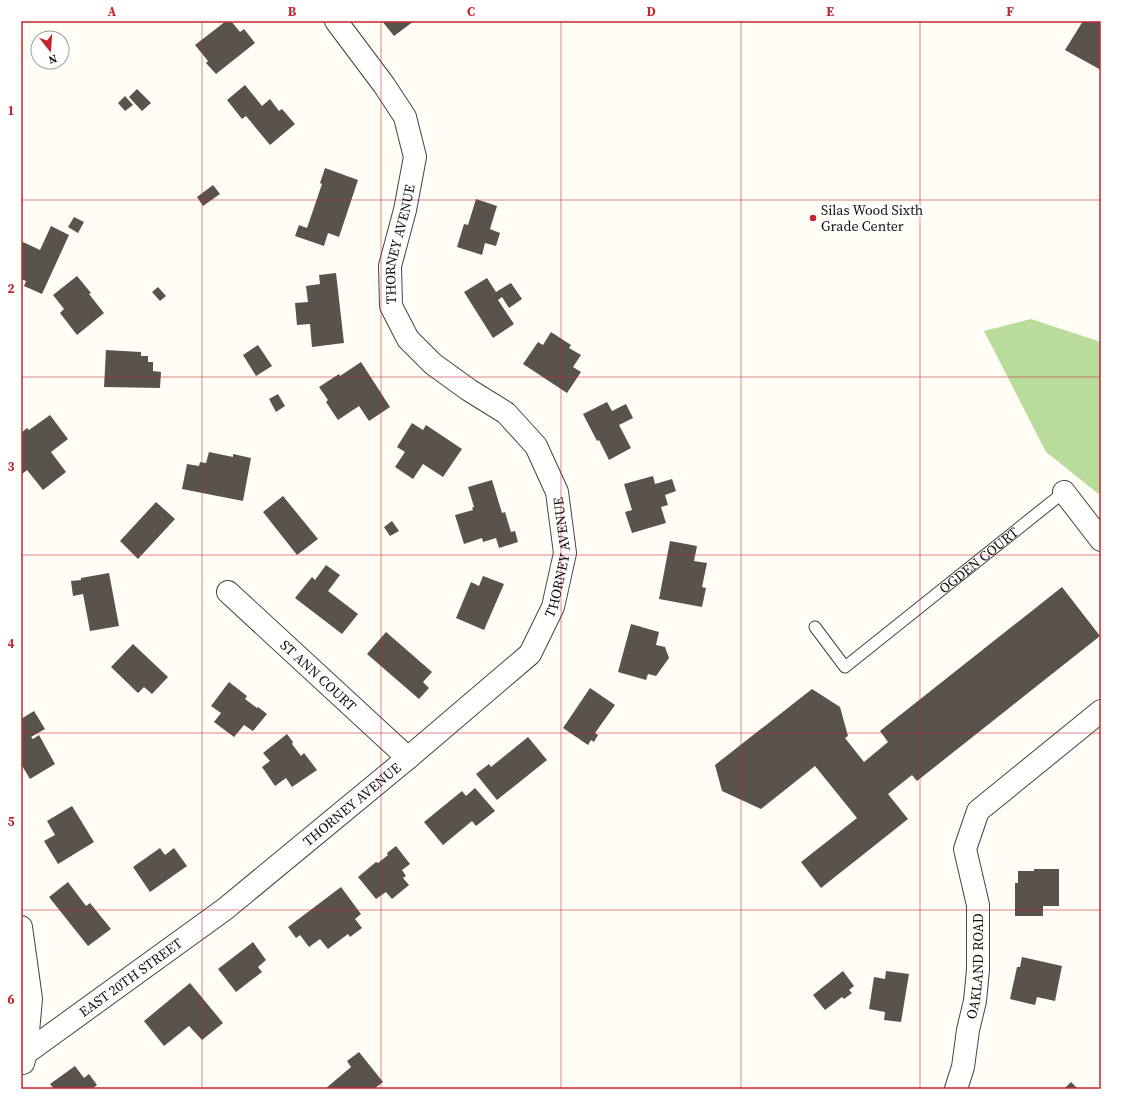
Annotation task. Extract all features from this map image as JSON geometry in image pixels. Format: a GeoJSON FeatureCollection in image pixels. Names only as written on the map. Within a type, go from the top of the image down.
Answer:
{"type":"FeatureCollection","features":[{"type":"Feature","properties":{"kind":"street","name":"THORNEY AVENUE"},"geometry":{"type":"LineString","coordinates":[[234,901],[408,758],[530,654],[553,607],[565,553],[557,492],[536,446],[506,413],[469,390],[433,364],[408,339],[391,306],[390,266],[405,210],[415,157],[405,117],[384,85],[336,21]]}},
{"type":"Feature","properties":{"kind":"street","name":"OGDEN COURT"},"geometry":{"type":"LineString","coordinates":[[1064,492],[1101,540]]}},
{"type":"Feature","properties":{"kind":"street","name":"ST ANN COURT"},"geometry":{"type":"LineString","coordinates":[[228,592],[408,758]]}},
{"type":"Feature","properties":{"kind":"street","name":"OAKLAND ROAD"},"geometry":{"type":"LineString","coordinates":[[956,1089],[964,1067],[968,1030],[975,1002],[978,970],[978,905],[965,849],[978,811],[1101,711]]}},
{"type":"Feature","properties":{"kind":"street","name":"EAST 20TH STREET"},"geometry":{"type":"LineString","coordinates":[[23,1060],[234,901]]}},
{"type":"Feature","properties":{"kind":"street"},"geometry":{"type":"LineString","coordinates":[[21,927],[31,999],[23,1060]]}},
{"type":"Feature","properties":{"kind":"lane","name":"OGDEN COURT"},"geometry":{"type":"LineString","coordinates":[[815,627],[845,667],[1064,492]]}},
{"type":"Feature","properties":{"kind":"green space"},"geometry":{"type":"Polygon","coordinates":[[[1031,319],[1101,342],[1101,496],[1046,452],[984,331],[1031,319]]]}},
{"type":"Feature","properties":{"kind":"building"},"geometry":{"type":"Polygon","coordinates":[[[226,21],[231,21],[240,32],[244,29],[255,43],[216,74],[206,63],[208,61],[195,45],[226,21]]]}},
{"type":"Feature","properties":{"kind":"building"},"geometry":{"type":"Polygon","coordinates":[[[382,21],[414,21],[394,36],[382,21]]]}},
{"type":"Feature","properties":{"kind":"building"},"geometry":{"type":"Polygon","coordinates":[[[1083,21],[1101,21],[1101,70],[1065,50],[1083,21]]]}},
{"type":"Feature","properties":{"kind":"building"},"geometry":{"type":"Polygon","coordinates":[[[245,85],[262,106],[270,99],[279,111],[282,109],[295,124],[270,145],[246,116],[242,119],[227,100],[245,85]]]}},
{"type":"Feature","properties":{"kind":"building"},"geometry":{"type":"Polygon","coordinates":[[[137,89],[151,103],[142,111],[129,97],[137,89]]]}},
{"type":"Feature","properties":{"kind":"building"},"geometry":{"type":"Polygon","coordinates":[[[125,96],[133,105],[125,111],[118,103],[125,96]]]}},
{"type":"Feature","properties":{"kind":"building"},"geometry":{"type":"Polygon","coordinates":[[[325,168],[358,180],[339,237],[328,233],[324,246],[295,236],[299,225],[307,228],[322,184],[320,183],[325,168]]]}},
{"type":"Feature","properties":{"kind":"building"},"geometry":{"type":"Polygon","coordinates":[[[213,185],[220,194],[203,206],[197,197],[213,185]]]}},
{"type":"Feature","properties":{"kind":"building"},"geometry":{"type":"Polygon","coordinates":[[[476,199],[497,206],[490,229],[500,233],[496,246],[485,243],[482,255],[457,247],[464,224],[468,225],[476,199]]]}},
{"type":"Feature","properties":{"kind":"building"},"geometry":{"type":"Polygon","coordinates":[[[74,217],[84,222],[78,233],[68,227],[74,217]]]}},
{"type":"Feature","properties":{"kind":"building"},"geometry":{"type":"Polygon","coordinates":[[[51,226],[69,235],[42,294],[24,286],[26,281],[21,279],[21,246],[23,242],[40,250],[51,226]]]}},
{"type":"Feature","properties":{"kind":"building"},"geometry":{"type":"Polygon","coordinates":[[[336,273],[344,343],[312,347],[310,324],[297,325],[295,303],[308,302],[306,286],[320,284],[319,275],[336,273]]]}},
{"type":"Feature","properties":{"kind":"building"},"geometry":{"type":"Polygon","coordinates":[[[77,276],[91,293],[89,294],[104,313],[77,335],[60,313],[64,309],[53,295],[77,276]]]}},
{"type":"Feature","properties":{"kind":"building"},"geometry":{"type":"Polygon","coordinates":[[[487,278],[496,292],[511,283],[522,299],[509,308],[502,297],[498,300],[514,324],[493,338],[464,292],[487,278]]]}},
{"type":"Feature","properties":{"kind":"building"},"geometry":{"type":"Polygon","coordinates":[[[158,287],[166,296],[160,301],[152,292],[158,287]]]}},
{"type":"Feature","properties":{"kind":"building"},"geometry":{"type":"Polygon","coordinates":[[[551,332],[571,345],[569,348],[581,355],[573,367],[581,372],[567,393],[523,364],[538,342],[543,345],[551,332]]]}},
{"type":"Feature","properties":{"kind":"building"},"geometry":{"type":"Polygon","coordinates":[[[258,345],[272,366],[256,376],[243,355],[258,345]]]}},
{"type":"Feature","properties":{"kind":"building"},"geometry":{"type":"Polygon","coordinates":[[[106,350],[141,352],[141,356],[148,356],[148,362],[153,362],[153,371],[161,372],[160,388],[104,387],[106,350]]]}},
{"type":"Feature","properties":{"kind":"building"},"geometry":{"type":"Polygon","coordinates":[[[361,362],[390,407],[369,421],[359,406],[338,420],[326,402],[328,400],[319,387],[339,374],[340,376],[361,362]]]}},
{"type":"Feature","properties":{"kind":"building"},"geometry":{"type":"Polygon","coordinates":[[[278,394],[285,406],[276,412],[269,399],[278,394]]]}},
{"type":"Feature","properties":{"kind":"building"},"geometry":{"type":"Polygon","coordinates":[[[607,402],[612,411],[626,404],[633,418],[619,425],[631,448],[609,460],[583,414],[607,402]]]}},
{"type":"Feature","properties":{"kind":"building"},"geometry":{"type":"Polygon","coordinates":[[[50,415],[68,439],[51,452],[66,472],[43,490],[27,470],[21,475],[21,433],[27,428],[29,430],[50,415]]]}},
{"type":"Feature","properties":{"kind":"building"},"geometry":{"type":"Polygon","coordinates":[[[412,423],[423,430],[426,425],[462,449],[443,477],[423,464],[413,479],[395,467],[405,452],[397,447],[412,423]]]}},
{"type":"Feature","properties":{"kind":"building"},"geometry":{"type":"Polygon","coordinates":[[[209,452],[233,457],[233,454],[251,458],[243,501],[182,489],[187,464],[199,466],[200,462],[206,463],[209,452]]]}},
{"type":"Feature","properties":{"kind":"building"},"geometry":{"type":"Polygon","coordinates":[[[653,476],[655,484],[672,479],[676,491],[665,495],[668,505],[661,507],[666,523],[632,533],[625,512],[632,510],[624,484],[653,476]]]}},
{"type":"Feature","properties":{"kind":"building"},"geometry":{"type":"Polygon","coordinates":[[[492,480],[502,513],[505,512],[511,532],[515,531],[518,542],[499,548],[496,538],[483,542],[482,538],[464,544],[455,515],[473,510],[472,508],[474,507],[468,487],[492,480]]]}},
{"type":"Feature","properties":{"kind":"building"},"geometry":{"type":"Polygon","coordinates":[[[283,496],[318,539],[297,555],[263,512],[283,496]]]}},
{"type":"Feature","properties":{"kind":"building"},"geometry":{"type":"Polygon","coordinates":[[[156,502],[175,519],[138,559],[120,541],[156,502]]]}},
{"type":"Feature","properties":{"kind":"building"},"geometry":{"type":"Polygon","coordinates":[[[392,521],[399,531],[390,536],[384,527],[392,521]]]}},
{"type":"Feature","properties":{"kind":"building"},"geometry":{"type":"Polygon","coordinates":[[[670,541],[697,546],[694,561],[707,563],[702,587],[706,588],[702,607],[659,599],[670,541]]]}},
{"type":"Feature","properties":{"kind":"building"},"geometry":{"type":"Polygon","coordinates":[[[326,565],[340,575],[328,591],[358,614],[342,634],[295,598],[312,577],[315,580],[326,565]]]}},
{"type":"Feature","properties":{"kind":"building"},"geometry":{"type":"Polygon","coordinates":[[[109,573],[119,626],[90,631],[83,594],[73,596],[71,581],[109,573]]]}},
{"type":"Feature","properties":{"kind":"building"},"geometry":{"type":"Polygon","coordinates":[[[483,576],[504,584],[484,630],[456,618],[471,582],[479,586],[483,576]]]}},
{"type":"Feature","properties":{"kind":"building"},"geometry":{"type":"Polygon","coordinates":[[[1062,587],[1100,636],[917,781],[912,775],[888,794],[908,819],[821,888],[801,862],[857,818],[815,766],[761,809],[722,791],[715,765],[812,689],[840,707],[848,736],[845,738],[864,762],[888,742],[880,731],[1062,587]]]}},
{"type":"Feature","properties":{"kind":"building"},"geometry":{"type":"Polygon","coordinates":[[[631,624],[659,632],[656,645],[665,647],[669,658],[656,676],[648,674],[646,680],[618,672],[631,624]]]}},
{"type":"Feature","properties":{"kind":"building"},"geometry":{"type":"Polygon","coordinates":[[[386,632],[432,672],[423,682],[429,688],[419,699],[367,654],[386,632]]]}},
{"type":"Feature","properties":{"kind":"building"},"geometry":{"type":"Polygon","coordinates":[[[133,644],[168,677],[152,694],[144,687],[138,693],[111,667],[133,644]]]}},
{"type":"Feature","properties":{"kind":"building"},"geometry":{"type":"Polygon","coordinates":[[[229,682],[247,696],[245,699],[267,714],[253,731],[244,725],[234,737],[214,722],[221,713],[211,706],[229,682]]]}},
{"type":"Feature","properties":{"kind":"building"},"geometry":{"type":"Polygon","coordinates":[[[590,688],[615,705],[595,733],[598,735],[594,742],[591,740],[588,745],[563,728],[590,688]]]}},
{"type":"Feature","properties":{"kind":"building"},"geometry":{"type":"Polygon","coordinates":[[[34,711],[45,729],[31,737],[33,739],[39,735],[55,764],[30,779],[21,764],[21,719],[34,711]]]}},
{"type":"Feature","properties":{"kind":"building"},"geometry":{"type":"Polygon","coordinates":[[[287,734],[301,756],[304,753],[317,770],[292,787],[286,778],[275,786],[262,767],[270,761],[263,753],[287,734]]]}},
{"type":"Feature","properties":{"kind":"building"},"geometry":{"type":"Polygon","coordinates":[[[528,737],[547,760],[497,800],[476,774],[489,764],[491,767],[528,737]]]}},
{"type":"Feature","properties":{"kind":"building"},"geometry":{"type":"Polygon","coordinates":[[[475,788],[495,811],[476,826],[472,821],[443,845],[424,822],[462,791],[466,796],[475,788]]]}},
{"type":"Feature","properties":{"kind":"building"},"geometry":{"type":"Polygon","coordinates":[[[72,806],[94,842],[58,864],[44,841],[55,835],[47,821],[72,806]]]}},
{"type":"Feature","properties":{"kind":"building"},"geometry":{"type":"Polygon","coordinates":[[[396,846],[410,864],[402,870],[406,876],[403,878],[409,885],[392,899],[386,892],[376,899],[358,877],[376,862],[378,863],[388,855],[387,853],[396,846]]]}},
{"type":"Feature","properties":{"kind":"building"},"geometry":{"type":"Polygon","coordinates":[[[160,848],[165,855],[174,848],[187,866],[150,892],[133,867],[160,848]]]}},
{"type":"Feature","properties":{"kind":"building"},"geometry":{"type":"Polygon","coordinates":[[[1034,869],[1059,869],[1059,906],[1043,906],[1043,916],[1015,916],[1015,883],[1018,883],[1018,871],[1034,871],[1034,869]]]}},
{"type":"Feature","properties":{"kind":"building"},"geometry":{"type":"Polygon","coordinates":[[[68,882],[86,906],[90,903],[111,929],[88,946],[49,897],[68,882]]]}},
{"type":"Feature","properties":{"kind":"building"},"geometry":{"type":"Polygon","coordinates":[[[341,887],[361,914],[355,919],[362,928],[350,937],[348,934],[328,949],[320,939],[309,947],[300,935],[296,938],[288,927],[341,887]]]}},
{"type":"Feature","properties":{"kind":"building"},"geometry":{"type":"Polygon","coordinates":[[[253,942],[266,960],[258,967],[262,972],[236,992],[218,969],[253,942]]]}},
{"type":"Feature","properties":{"kind":"building"},"geometry":{"type":"Polygon","coordinates":[[[1022,957],[1062,966],[1055,1001],[1037,997],[1035,1005],[1010,999],[1017,967],[1020,967],[1022,957]]]}},
{"type":"Feature","properties":{"kind":"building"},"geometry":{"type":"Polygon","coordinates":[[[843,971],[854,986],[849,990],[852,993],[844,999],[842,997],[825,1010],[813,995],[843,971]]]}},
{"type":"Feature","properties":{"kind":"building"},"geometry":{"type":"Polygon","coordinates":[[[886,971],[909,974],[901,1022],[884,1020],[885,1012],[869,1009],[874,977],[885,979],[886,971]]]}},
{"type":"Feature","properties":{"kind":"building"},"geometry":{"type":"Polygon","coordinates":[[[190,983],[223,1023],[202,1040],[189,1026],[164,1046],[144,1021],[190,983]]]}},
{"type":"Feature","properties":{"kind":"building"},"geometry":{"type":"Polygon","coordinates":[[[359,1052],[383,1082],[374,1089],[325,1089],[351,1067],[347,1061],[359,1052]]]}},
{"type":"Feature","properties":{"kind":"building"},"geometry":{"type":"Polygon","coordinates":[[[75,1066],[84,1078],[89,1074],[97,1085],[92,1089],[54,1089],[50,1084],[75,1066]]]}},
{"type":"Feature","properties":{"kind":"building"},"geometry":{"type":"Polygon","coordinates":[[[1071,1082],[1078,1089],[1064,1089],[1071,1082]]]}},
{"type":"Feature","properties":{"kind":"place","name":"Silas Wood Sixth Grade Center"},"geometry":{"type":"Point","coordinates":[813,218]}}]}
